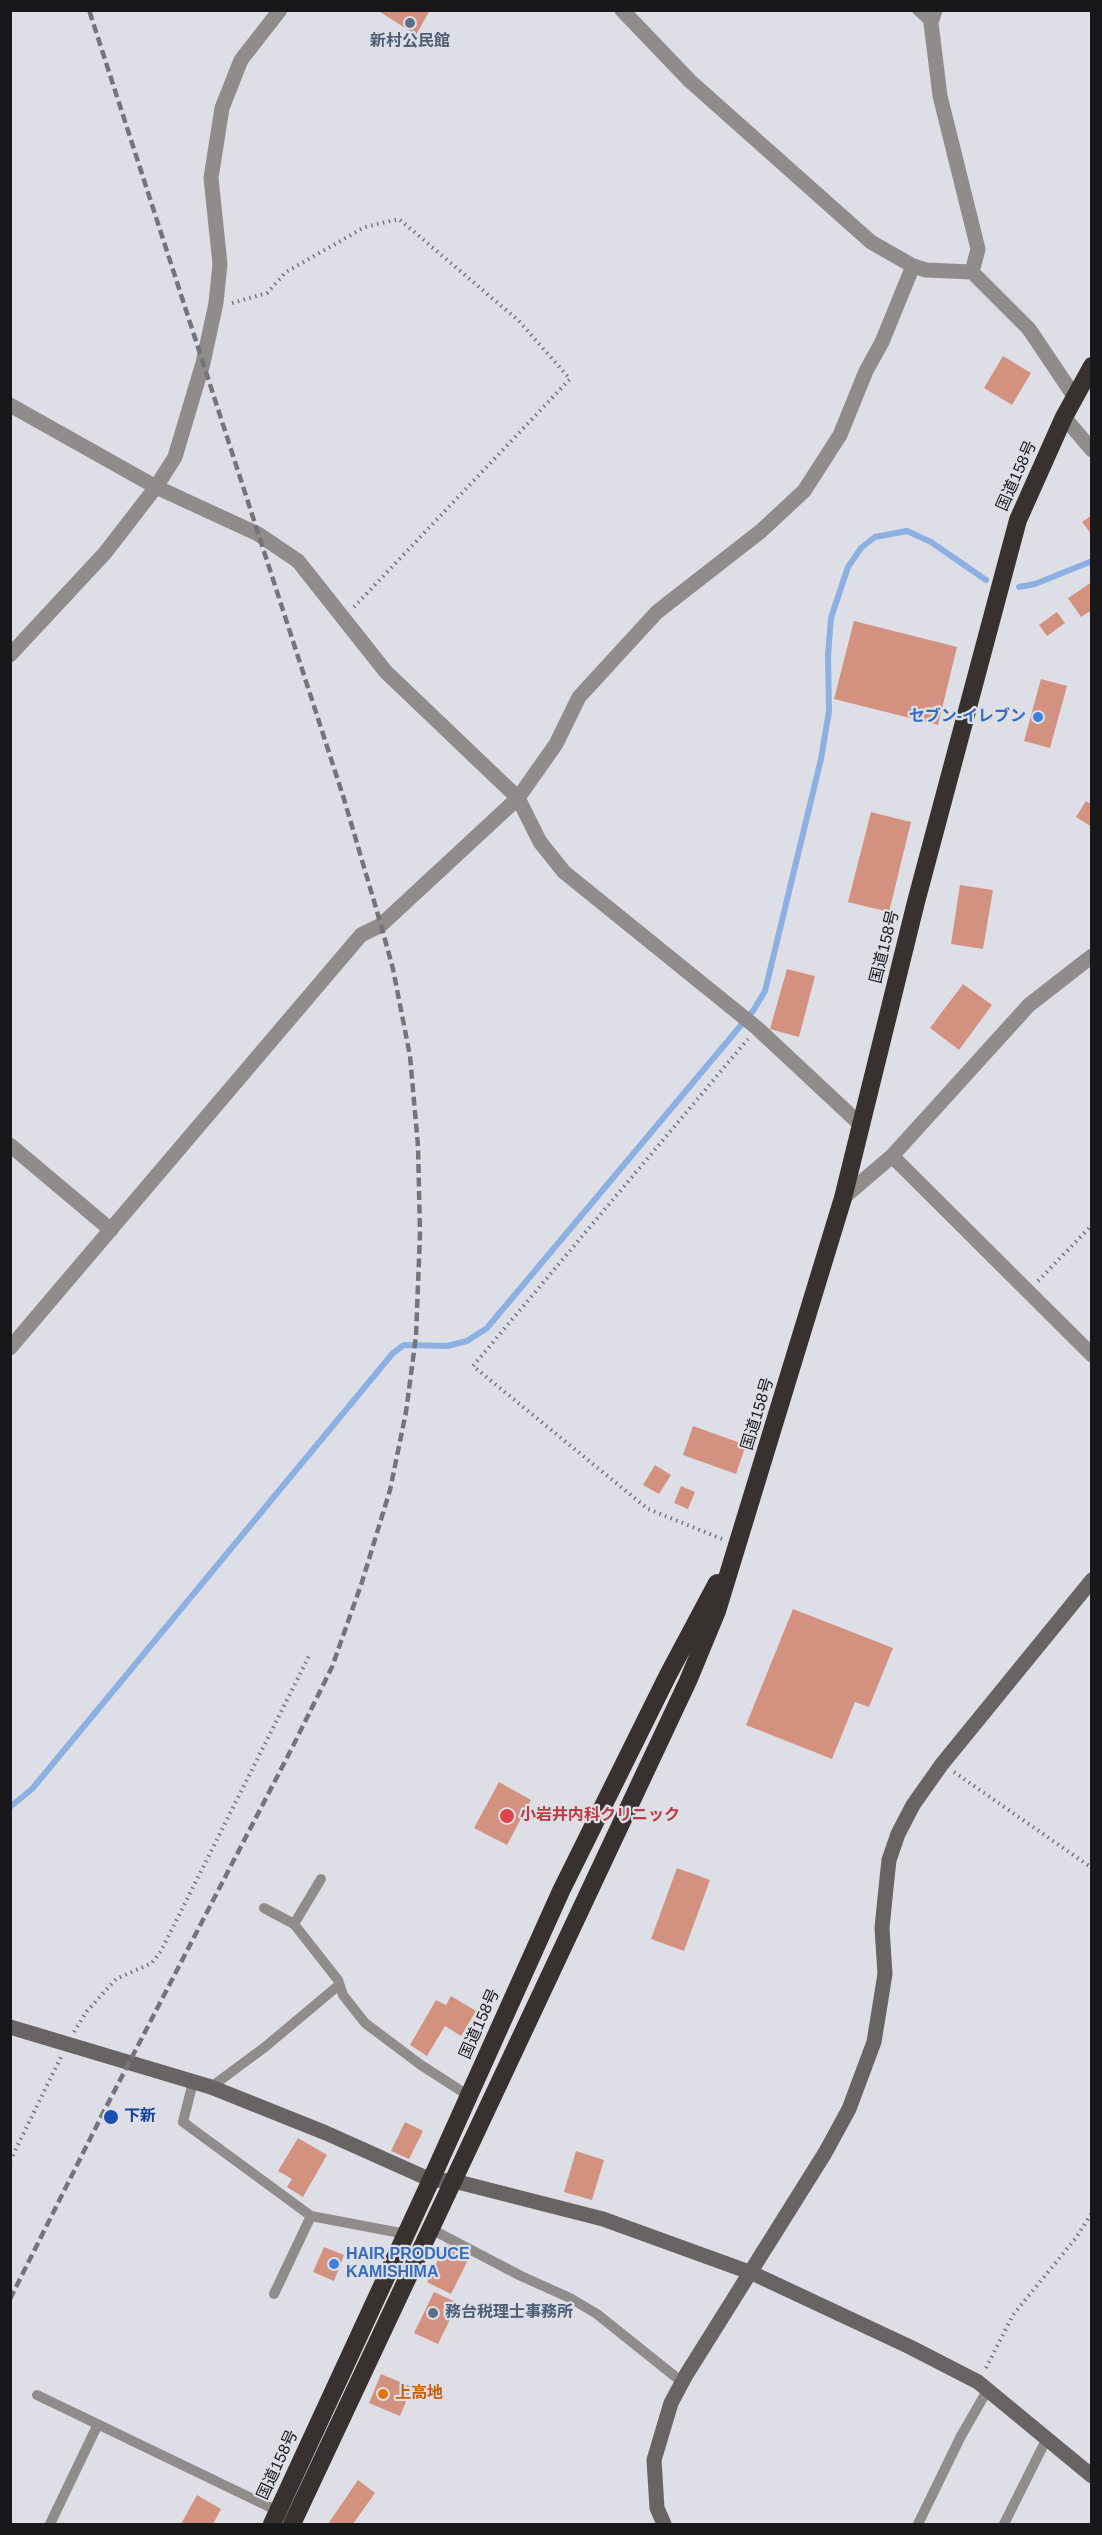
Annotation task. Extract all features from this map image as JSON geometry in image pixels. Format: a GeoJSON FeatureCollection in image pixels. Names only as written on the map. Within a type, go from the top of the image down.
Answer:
{"type":"FeatureCollection","features":[{"type":"Feature","properties":{"kind":"highway","name":"国道158号"},"geometry":{"type":"LineString","coordinates":[[292,2524],[688,1681],[717,1611],[843,1198],[919,891],[1018,520],[1074,396],[1092,366]]}},
{"type":"Feature","properties":{"kind":"highway","name":"国道158号"},"geometry":{"type":"LineString","coordinates":[[275,2518],[561,1891],[668,1675],[737,1545]]}},
{"type":"Feature","properties":{"kind":"street"},"geometry":{"type":"LineString","coordinates":[[10,655],[105,553],[156,487],[175,457],[203,363],[216,303],[220,264],[211,178],[222,108],[240,60],[280,10]]}},
{"type":"Feature","properties":{"kind":"street"},"geometry":{"type":"LineString","coordinates":[[622,10],[690,81],[871,242],[913,266],[926,270],[972,272],[1029,329],[1074,396]]}},
{"type":"Feature","properties":{"kind":"street"},"geometry":{"type":"LineString","coordinates":[[933,17],[940,96],[978,249],[972,272]]}},
{"type":"Feature","properties":{"kind":"street"},"geometry":{"type":"LineString","coordinates":[[10,1348],[361,935],[381,925],[518,798],[556,744],[579,697],[657,612],[761,531],[804,491],[840,435],[866,370],[882,342],[913,266]]}},
{"type":"Feature","properties":{"kind":"street"},"geometry":{"type":"LineString","coordinates":[[10,405],[156,487],[258,534],[298,561],[386,672],[518,798],[540,842],[564,872],[749,1022],[862,1126]]}},
{"type":"Feature","properties":{"kind":"street"},"geometry":{"type":"LineString","coordinates":[[1064,417],[1092,450]]}},
{"type":"Feature","properties":{"kind":"street"},"geometry":{"type":"LineString","coordinates":[[843,1198],[892,1156],[1029,1005],[1092,956]]}},
{"type":"Feature","properties":{"kind":"street"},"geometry":{"type":"LineString","coordinates":[[10,1145],[111,1230]]}},
{"type":"Feature","properties":{"kind":"street"},"geometry":{"type":"LineString","coordinates":[[892,1156],[1092,1355]]}},
{"type":"Feature","properties":{"kind":"street"},"geometry":{"type":"LineString","coordinates":[[664,2524],[657,2508],[654,2460],[671,2403],[830,2144],[849,2109],[874,2042],[885,1974],[882,1928],[889,1860],[898,1834],[913,1805],[942,1764],[1092,1580]]}},
{"type":"Feature","properties":{"kind":"street"},"geometry":{"type":"LineString","coordinates":[[10,2027],[211,2087],[326,2133],[431,2180],[454,2181],[603,2219],[752,2273],[910,2347],[983,2386],[1092,2476]]}},
{"type":"Feature","properties":{"kind":"lane"},"geometry":{"type":"LineString","coordinates":[[917,10],[933,17]]}},
{"type":"Feature","properties":{"kind":"lane"},"geometry":{"type":"LineString","coordinates":[[294,1924],[321,1879]]}},
{"type":"Feature","properties":{"kind":"lane"},"geometry":{"type":"LineString","coordinates":[[264,1908],[294,1924],[365,2023],[421,2065],[469,2096]]}},
{"type":"Feature","properties":{"kind":"lane"},"geometry":{"type":"LineString","coordinates":[[211,2087],[265,2047],[339,1985]]}},
{"type":"Feature","properties":{"kind":"lane"},"geometry":{"type":"LineString","coordinates":[[193,2082],[183,2122],[311,2216],[406,2234]]}},
{"type":"Feature","properties":{"kind":"lane"},"geometry":{"type":"LineString","coordinates":[[274,2294],[311,2216]]}},
{"type":"Feature","properties":{"kind":"lane"},"geometry":{"type":"LineString","coordinates":[[431,2229],[521,2276],[570,2298],[597,2314],[682,2382]]}},
{"type":"Feature","properties":{"kind":"lane"},"geometry":{"type":"LineString","coordinates":[[918,2524],[983,2386]]}},
{"type":"Feature","properties":{"kind":"lane"},"geometry":{"type":"LineString","coordinates":[[37,2395],[98,2424],[275,2518]]}},
{"type":"Feature","properties":{"kind":"lane"},"geometry":{"type":"LineString","coordinates":[[50,2524],[98,2424]]}},
{"type":"Feature","properties":{"kind":"lane"},"geometry":{"type":"LineString","coordinates":[[1004,2524],[1047,2438]]}},
{"type":"Feature","properties":{"kind":"path"},"geometry":{"type":"LineString","coordinates":[[216,303],[233,303],[267,293],[286,272],[365,227],[399,219],[519,321],[570,379],[344,618]]}},
{"type":"Feature","properties":{"kind":"path"},"geometry":{"type":"LineString","coordinates":[[737,1545],[648,1509],[473,1366],[749,1022]]}},
{"type":"Feature","properties":{"kind":"path"},"geometry":{"type":"LineString","coordinates":[[1028,1292],[1092,1226]]}},
{"type":"Feature","properties":{"kind":"path"},"geometry":{"type":"LineString","coordinates":[[10,2161],[67,2044],[87,2011],[116,1979],[152,1963],[161,1951],[309,1656]]}},
{"type":"Feature","properties":{"kind":"path"},"geometry":{"type":"LineString","coordinates":[[942,1764],[1092,1868]]}},
{"type":"Feature","properties":{"kind":"path"},"geometry":{"type":"LineString","coordinates":[[983,2386],[1013,2315],[1075,2239],[1092,2213]]}},
{"type":"Feature","properties":{"kind":"building","name":"新村公民館"},"geometry":{"type":"Polygon","coordinates":[[[377,10],[430,10],[416,35],[377,10]]]}},
{"type":"Feature","properties":{"kind":"building"},"geometry":{"type":"Polygon","coordinates":[[[1003,356],[1031,373],[1012,405],[984,388],[1003,356]]]}},
{"type":"Feature","properties":{"kind":"building"},"geometry":{"type":"Polygon","coordinates":[[[1092,515],[1092,535],[1082,522],[1092,515]]]}},
{"type":"Feature","properties":{"kind":"building"},"geometry":{"type":"Polygon","coordinates":[[[1092,582],[1092,610],[1081,617],[1068,598],[1092,582]]]}},
{"type":"Feature","properties":{"kind":"building"},"geometry":{"type":"Polygon","coordinates":[[[1057,612],[1065,623],[1047,636],[1039,625],[1057,612]]]}},
{"type":"Feature","properties":{"kind":"building"},"geometry":{"type":"Polygon","coordinates":[[[854,621],[957,647],[938,725],[834,699],[854,621]]]}},
{"type":"Feature","properties":{"kind":"building"},"geometry":{"type":"Polygon","coordinates":[[[1041,679],[1067,686],[1050,748],[1024,741],[1041,679]]]}},
{"type":"Feature","properties":{"kind":"building"},"geometry":{"type":"Polygon","coordinates":[[[1086,801],[1092,805],[1092,827],[1076,817],[1086,801]]]}},
{"type":"Feature","properties":{"kind":"building"},"geometry":{"type":"Polygon","coordinates":[[[871,812],[911,822],[889,912],[848,902],[871,812]]]}},
{"type":"Feature","properties":{"kind":"building"},"geometry":{"type":"Polygon","coordinates":[[[960,885],[993,890],[983,949],[951,944],[960,885]]]}},
{"type":"Feature","properties":{"kind":"building"},"geometry":{"type":"Polygon","coordinates":[[[787,969],[815,976],[799,1037],[770,1029],[787,969]]]}},
{"type":"Feature","properties":{"kind":"building"},"geometry":{"type":"Polygon","coordinates":[[[963,984],[992,1005],[959,1050],[930,1028],[963,984]]]}},
{"type":"Feature","properties":{"kind":"building"},"geometry":{"type":"Polygon","coordinates":[[[693,1426],[746,1445],[736,1474],[683,1455],[693,1426]]]}},
{"type":"Feature","properties":{"kind":"building"},"geometry":{"type":"Polygon","coordinates":[[[655,1465],[671,1475],[659,1494],[643,1485],[655,1465]]]}},
{"type":"Feature","properties":{"kind":"building"},"geometry":{"type":"Polygon","coordinates":[[[681,1486],[695,1492],[688,1509],[674,1503],[681,1486]]]}},
{"type":"Feature","properties":{"kind":"building"},"geometry":{"type":"Polygon","coordinates":[[[793,1609],[893,1648],[869,1707],[855,1702],[832,1759],[746,1725],[793,1609]]]}},
{"type":"Feature","properties":{"kind":"building"},"geometry":{"type":"Polygon","coordinates":[[[499,1782],[531,1800],[507,1845],[474,1828],[499,1782]]]}},
{"type":"Feature","properties":{"kind":"building"},"geometry":{"type":"Polygon","coordinates":[[[677,1868],[710,1880],[684,1951],[651,1939],[677,1868]]]}},
{"type":"Feature","properties":{"kind":"building"},"geometry":{"type":"Polygon","coordinates":[[[451,1996],[476,2011],[461,2036],[445,2026],[427,2056],[410,2045],[436,2000],[446,2005],[451,1996]]]}},
{"type":"Feature","properties":{"kind":"building"},"geometry":{"type":"Polygon","coordinates":[[[405,2122],[423,2131],[409,2159],[391,2151],[405,2122]]]}},
{"type":"Feature","properties":{"kind":"building"},"geometry":{"type":"Polygon","coordinates":[[[298,2138],[327,2155],[303,2197],[287,2187],[292,2179],[278,2171],[298,2138]]]}},
{"type":"Feature","properties":{"kind":"building"},"geometry":{"type":"Polygon","coordinates":[[[576,2151],[604,2160],[592,2200],[564,2192],[576,2151]]]}},
{"type":"Feature","properties":{"kind":"building"},"geometry":{"type":"Polygon","coordinates":[[[446,2244],[470,2256],[451,2294],[427,2282],[446,2244]]]}},
{"type":"Feature","properties":{"kind":"building"},"geometry":{"type":"Polygon","coordinates":[[[324,2247],[344,2255],[334,2281],[313,2272],[324,2247]]]}},
{"type":"Feature","properties":{"kind":"building"},"geometry":{"type":"Polygon","coordinates":[[[434,2292],[458,2303],[438,2344],[414,2333],[434,2292]]]}},
{"type":"Feature","properties":{"kind":"building"},"geometry":{"type":"Polygon","coordinates":[[[381,2374],[412,2387],[400,2416],[369,2403],[381,2374]]]}},
{"type":"Feature","properties":{"kind":"building"},"geometry":{"type":"Polygon","coordinates":[[[358,2480],[375,2493],[353,2524],[328,2524],[358,2480]]]}},
{"type":"Feature","properties":{"kind":"building"},"geometry":{"type":"Polygon","coordinates":[[[197,2495],[221,2509],[213,2524],[181,2524],[197,2495]]]}},
{"type":"Feature","properties":{"kind":"waterway"},"geometry":{"type":"LineString","coordinates":[[10,1807],[32,1789],[393,1353],[404,1345],[447,1346],[467,1341],[487,1328],[753,1011],[765,991],[821,759],[829,711],[828,656],[831,618],[848,567],[861,548],[875,537],[907,531],[931,542],[986,580]]}},
{"type":"Feature","properties":{"kind":"waterway"},"geometry":{"type":"LineString","coordinates":[[1019,587],[1035,584],[1092,561]]}},
{"type":"Feature","properties":{"kind":"railway"},"geometry":{"type":"LineString","coordinates":[[10,2299],[332,1667],[362,1582],[390,1490],[406,1412],[416,1336],[420,1234],[418,1146],[410,1056],[393,969],[344,799],[89,10]]}},
{"type":"Feature","properties":{"kind":"place","name":"新村公民館"},"geometry":{"type":"Point","coordinates":[410,23]}},
{"type":"Feature","properties":{"kind":"place","name":"セブン-イレブン"},"geometry":{"type":"Point","coordinates":[1038,717]}},
{"type":"Feature","properties":{"kind":"place","name":"小岩井内科クリニック"},"geometry":{"type":"Point","coordinates":[507,1816]}},
{"type":"Feature","properties":{"kind":"place","name":"下新"},"geometry":{"type":"Point","coordinates":[111,2117]}},
{"type":"Feature","properties":{"kind":"place","name":"HAIR PRODUCE KAMISHIMA"},"geometry":{"type":"Point","coordinates":[334,2264]}},
{"type":"Feature","properties":{"kind":"place","name":"務台税理士事務所"},"geometry":{"type":"Point","coordinates":[433,2313]}},
{"type":"Feature","properties":{"kind":"place","name":"上高地"},"geometry":{"type":"Point","coordinates":[383,2394]}}]}
